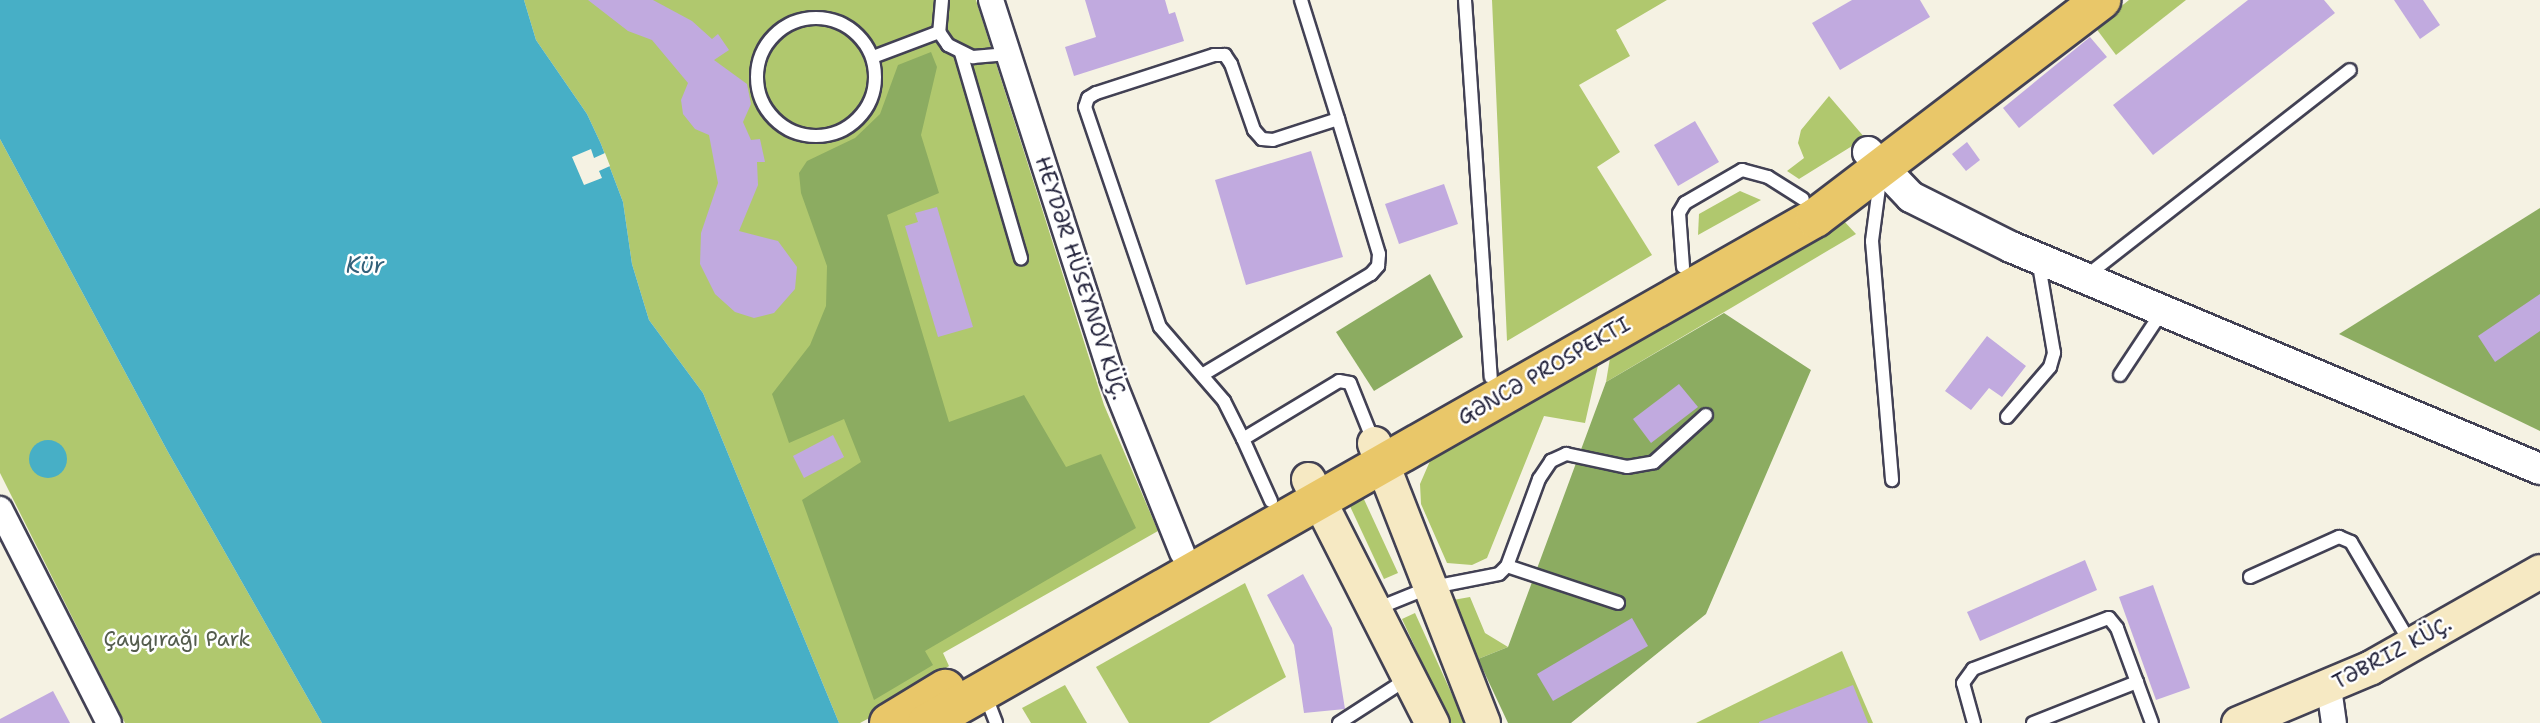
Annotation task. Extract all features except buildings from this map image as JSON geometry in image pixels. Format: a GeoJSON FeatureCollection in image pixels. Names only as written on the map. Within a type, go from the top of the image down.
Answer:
{"type":"FeatureCollection","features":[{"type":"Feature","properties":{"kind":"main road","name":"GƏNCƏ PROSPEKTI"},"geometry":{"type":"LineString","coordinates":[[973,700],[1314,489],[1815,218],[1875,161],[2062,0]]}},
{"type":"Feature","properties":{"kind":"main road","name":"GƏNCƏ PROSPEKTI"},"geometry":{"type":"LineString","coordinates":[[1378,453],[1492,377],[1875,161],[2101,0]]}},
{"type":"Feature","properties":{"kind":"main road"},"geometry":{"type":"LineString","coordinates":[[1378,453],[1428,588],[1483,723]]}},
{"type":"Feature","properties":{"kind":"main road","name":"GƏNCƏ PROSPEKTI"},"geometry":{"type":"LineString","coordinates":[[973,700],[1182,552],[1271,501],[1314,489]]}},
{"type":"Feature","properties":{"kind":"main road"},"geometry":{"type":"LineString","coordinates":[[1314,489],[1432,723]]}},
{"type":"Feature","properties":{"kind":"main road","name":"TƏBRIZ KÜÇ."},"geometry":{"type":"LineString","coordinates":[[2238,723],[2329,688],[2411,645],[2540,571]]}},
{"type":"Feature","properties":{"kind":"main road"},"geometry":{"type":"LineString","coordinates":[[889,723],[973,700]]}},
{"type":"Feature","properties":{"kind":"main road"},"geometry":{"type":"LineString","coordinates":[[927,723],[973,700]]}},
{"type":"Feature","properties":{"kind":"street","name":"HEYDƏR HÜSEYNOV KÜÇ."},"geometry":{"type":"LineString","coordinates":[[991,0],[1112,378],[1182,552]]}},
{"type":"Feature","properties":{"kind":"street"},"geometry":{"type":"LineString","coordinates":[[1875,161],[1923,204],[2038,259],[2540,469]]}},
{"type":"Feature","properties":{"kind":"street"},"geometry":{"type":"LineString","coordinates":[[0,509],[109,723]]}},
{"type":"Feature","properties":{"kind":"street"},"geometry":{"type":"LineString","coordinates":[[2329,688],[2334,723]]}},
{"type":"Feature","properties":{"kind":"lane"},"geometry":{"type":"LineString","coordinates":[[939,32],[942,0]]}},
{"type":"Feature","properties":{"kind":"lane"},"geometry":{"type":"LineString","coordinates":[[1202,375],[1378,266],[1378,254],[1301,0]]}},
{"type":"Feature","properties":{"kind":"lane"},"geometry":{"type":"LineString","coordinates":[[1465,0],[1492,377]]}},
{"type":"Feature","properties":{"kind":"lane"},"geometry":{"type":"LineString","coordinates":[[815,17],[850,28],[873,57],[876,76],[869,103],[852,125],[836,134],[799,134],[782,126],[759,97],[759,60],[767,43],[797,21],[815,17]]}},
{"type":"Feature","properties":{"kind":"lane"},"geometry":{"type":"LineString","coordinates":[[939,32],[961,53],[1021,258]]}},
{"type":"Feature","properties":{"kind":"lane"},"geometry":{"type":"LineString","coordinates":[[873,57],[939,32]]}},
{"type":"Feature","properties":{"kind":"lane"},"geometry":{"type":"LineString","coordinates":[[961,53],[985,57],[1008,54]]}},
{"type":"Feature","properties":{"kind":"lane"},"geometry":{"type":"LineString","coordinates":[[1271,501],[1224,401],[1160,327],[1146,294],[1085,107],[1088,98],[1214,55],[1225,55],[1262,139],[1273,140],[1338,118]]}},
{"type":"Feature","properties":{"kind":"lane"},"geometry":{"type":"LineString","coordinates":[[2084,278],[2350,70]]}},
{"type":"Feature","properties":{"kind":"lane"},"geometry":{"type":"LineString","coordinates":[[1875,161],[1872,241],[1892,480]]}},
{"type":"Feature","properties":{"kind":"lane"},"geometry":{"type":"LineString","coordinates":[[1683,267],[1679,212],[1685,203],[1742,170],[1768,177],[1803,200]]}},
{"type":"Feature","properties":{"kind":"lane"},"geometry":{"type":"LineString","coordinates":[[2007,417],[2050,367],[2054,353],[2038,259]]}},
{"type":"Feature","properties":{"kind":"lane"},"geometry":{"type":"LineString","coordinates":[[2120,374],[2163,310]]}},
{"type":"Feature","properties":{"kind":"lane"},"geometry":{"type":"LineString","coordinates":[[1244,439],[1345,380],[1378,453]]}},
{"type":"Feature","properties":{"kind":"lane"},"geometry":{"type":"LineString","coordinates":[[1376,609],[1428,588],[1488,578],[1507,566],[1539,479],[1551,461],[1566,454],[1627,467],[1654,462],[1706,415]]}},
{"type":"Feature","properties":{"kind":"lane"},"geometry":{"type":"LineString","coordinates":[[2250,577],[2339,537],[2351,542],[2411,645]]}},
{"type":"Feature","properties":{"kind":"lane"},"geometry":{"type":"LineString","coordinates":[[1507,566],[1618,603]]}},
{"type":"Feature","properties":{"kind":"lane"},"geometry":{"type":"LineString","coordinates":[[1974,723],[1964,701],[1963,683],[1973,669],[2091,622],[2109,618],[2117,628],[2152,723]]}},
{"type":"Feature","properties":{"kind":"lane"},"geometry":{"type":"LineString","coordinates":[[1339,723],[1410,677]]}},
{"type":"Feature","properties":{"kind":"lane"},"geometry":{"type":"LineString","coordinates":[[2033,723],[2137,682]]}},
{"type":"Feature","properties":{"kind":"green space"},"geometry":{"type":"Polygon","coordinates":[[[524,0],[976,0],[1104,405],[1158,531],[943,653],[949,666],[873,716],[860,723],[839,723],[703,393],[649,320],[632,264],[623,202],[601,144],[587,114],[536,40],[524,0]]]}},
{"type":"Feature","properties":{"kind":"green space"},"geometry":{"type":"Polygon","coordinates":[[[1492,0],[1667,0],[1616,30],[1630,56],[1579,85],[1620,152],[1597,167],[1652,255],[1507,341],[1492,0]]]}},
{"type":"Feature","properties":{"kind":"green space"},"geometry":{"type":"Polygon","coordinates":[[[2129,0],[2186,0],[2116,55],[2095,27],[2129,0]]]}},
{"type":"Feature","properties":{"kind":"green space"},"geometry":{"type":"Polygon","coordinates":[[[931,52],[937,67],[921,135],[939,193],[887,215],[949,422],[1024,395],[1066,467],[1101,454],[1136,528],[925,651],[933,665],[874,700],[802,500],[861,462],[844,419],[789,443],[772,394],[810,345],[826,306],[827,266],[801,193],[799,173],[807,161],[855,138],[880,114],[898,65],[931,52]]]}},
{"type":"Feature","properties":{"kind":"green space"},"geometry":{"type":"Polygon","coordinates":[[[1829,96],[1865,138],[1799,179],[1787,171],[1804,158],[1798,143],[1801,130],[1829,96]]]}},
{"type":"Feature","properties":{"kind":"green space","name":"Çayqırağı Park"},"geometry":{"type":"Polygon","coordinates":[[[0,139],[168,452],[322,723],[125,723],[0,473],[0,139]]]}},
{"type":"Feature","properties":{"kind":"green space"},"geometry":{"type":"Polygon","coordinates":[[[1740,191],[1761,200],[1698,235],[1699,214],[1740,191]]]}},
{"type":"Feature","properties":{"kind":"green space"},"geometry":{"type":"Polygon","coordinates":[[[2540,208],[2540,431],[2339,334],[2540,208]]]}},
{"type":"Feature","properties":{"kind":"green space"},"geometry":{"type":"Polygon","coordinates":[[[1842,219],[1856,234],[1606,382],[1611,352],[1842,219]]]}},
{"type":"Feature","properties":{"kind":"green space"},"geometry":{"type":"Polygon","coordinates":[[[1430,274],[1463,337],[1374,391],[1336,332],[1430,274]]]}},
{"type":"Feature","properties":{"kind":"green space"},"geometry":{"type":"Polygon","coordinates":[[[1724,313],[1811,370],[1706,614],[1571,723],[1508,723],[1478,659],[1508,647],[1606,382],[1724,313]]]}},
{"type":"Feature","properties":{"kind":"green space"},"geometry":{"type":"Polygon","coordinates":[[[1599,361],[1585,423],[1544,416],[1487,558],[1472,565],[1447,563],[1421,504],[1420,484],[1430,461],[1599,361]]]}},
{"type":"Feature","properties":{"kind":"green space"},"geometry":{"type":"Polygon","coordinates":[[[1362,495],[1398,573],[1384,579],[1348,502],[1362,495]]]}},
{"type":"Feature","properties":{"kind":"green space"},"geometry":{"type":"Polygon","coordinates":[[[1245,583],[1286,677],[1209,723],[1129,723],[1096,667],[1245,583]]]}},
{"type":"Feature","properties":{"kind":"green space"},"geometry":{"type":"Polygon","coordinates":[[[1470,597],[1485,633],[1508,647],[1478,659],[1453,600],[1470,597]]]}},
{"type":"Feature","properties":{"kind":"green space"},"geometry":{"type":"Polygon","coordinates":[[[1415,613],[1465,723],[1450,723],[1402,619],[1415,613]]]}},
{"type":"Feature","properties":{"kind":"green space"},"geometry":{"type":"Polygon","coordinates":[[[1842,651],[1873,723],[1696,723],[1842,651]]]}},
{"type":"Feature","properties":{"kind":"green space"},"geometry":{"type":"Polygon","coordinates":[[[1065,685],[1087,723],[1031,723],[1022,708],[1065,685]]]}},
{"type":"Feature","properties":{"kind":"water","name":"Kür"},"geometry":{"type":"Polygon","coordinates":[[[0,0],[524,0],[536,40],[587,114],[601,144],[623,202],[632,264],[649,320],[703,393],[839,723],[322,723],[168,452],[0,139],[0,0]]]}},
{"type":"Feature","properties":{"kind":"water"},"geometry":{"type":"Polygon","coordinates":[[[48,440],[62,445],[67,459],[62,473],[48,478],[34,473],[29,459],[34,445],[48,440]]]}},
{"type":"Feature","properties":{"kind":"pier"},"geometry":{"type":"Polygon","coordinates":[[[591,149],[594,158],[605,153],[610,166],[599,171],[602,178],[584,185],[572,157],[591,149]]]}}]}
